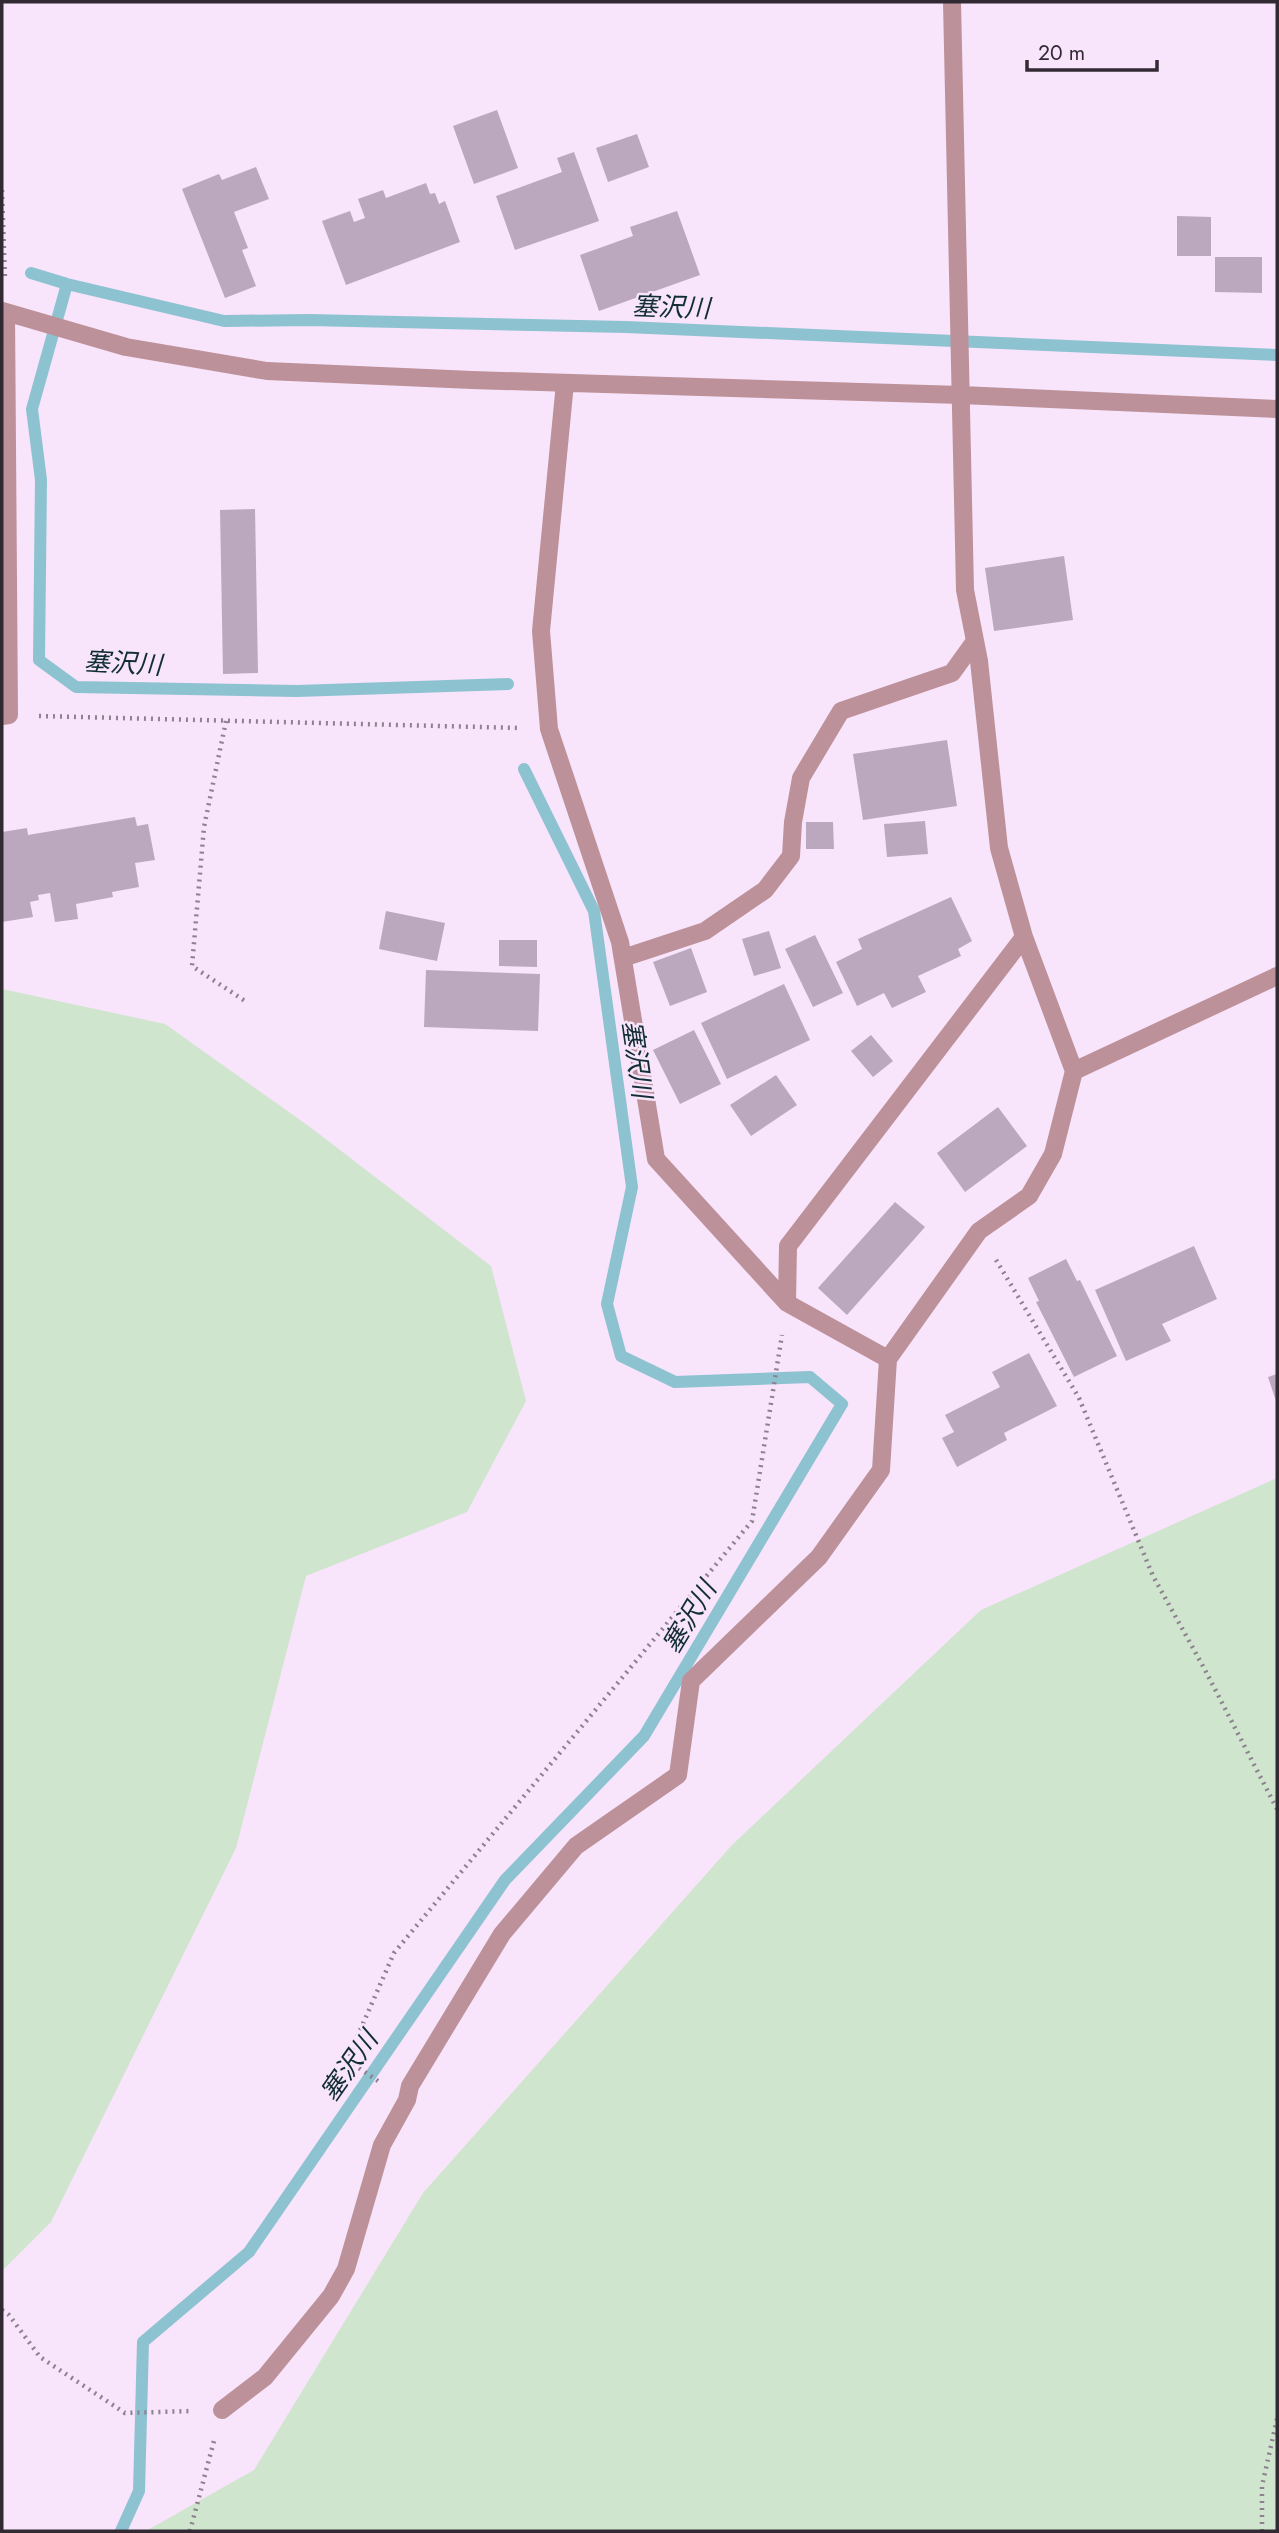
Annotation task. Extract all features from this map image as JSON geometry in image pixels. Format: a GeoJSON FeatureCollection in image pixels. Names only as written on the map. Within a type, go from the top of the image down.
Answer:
{"type":"FeatureCollection","features":[{"type":"Feature","properties":{"kind":"street"},"geometry":{"type":"LineString","coordinates":[[222,2410],[265,2377],[331,2296],[346,2269],[382,2145],[407,2100],[410,2087],[502,1934],[576,1846],[678,1775],[691,1681],[819,1557],[881,1471],[888,1359],[979,1231],[1029,1196],[1053,1154],[1074,1071],[1024,937],[999,848],[975,641],[965,590],[952,2]]}},
{"type":"Feature","properties":{"kind":"street"},"geometry":{"type":"LineString","coordinates":[[5,716],[4,311],[126,347],[267,371],[961,395],[1277,410]]}},
{"type":"Feature","properties":{"kind":"street"},"geometry":{"type":"LineString","coordinates":[[565,383],[541,631],[549,729],[620,942],[656,1159],[787,1303],[888,1359]]}},
{"type":"Feature","properties":{"kind":"street"},"geometry":{"type":"LineString","coordinates":[[623,958],[705,931],[765,890],[791,856],[793,822],[801,778],[841,711],[952,673],[975,641]]}},
{"type":"Feature","properties":{"kind":"street"},"geometry":{"type":"LineString","coordinates":[[787,1303],[788,1246],[1024,937]]}},
{"type":"Feature","properties":{"kind":"street"},"geometry":{"type":"LineString","coordinates":[[1074,1071],[1277,975]]}},
{"type":"Feature","properties":{"kind":"path"},"geometry":{"type":"LineString","coordinates":[[2,191],[4,311]]}},
{"type":"Feature","properties":{"kind":"path"},"geometry":{"type":"LineString","coordinates":[[5,716],[549,729]]}},
{"type":"Feature","properties":{"kind":"path"},"geometry":{"type":"LineString","coordinates":[[226,721],[204,827],[192,966],[246,1001]]}},
{"type":"Feature","properties":{"kind":"path"},"geometry":{"type":"LineString","coordinates":[[979,1231],[1079,1398],[1153,1576],[1277,1809]]}},
{"type":"Feature","properties":{"kind":"path"},"geometry":{"type":"LineString","coordinates":[[407,2100],[347,2060],[394,1953],[752,1521],[787,1303]]}},
{"type":"Feature","properties":{"kind":"path"},"geometry":{"type":"LineString","coordinates":[[2,2310],[9,2315],[40,2357],[125,2413],[222,2410],[190,2531]]}},
{"type":"Feature","properties":{"kind":"path"},"geometry":{"type":"LineString","coordinates":[[1262,2531],[1262,2486],[1277,2419]]}},
{"type":"Feature","properties":{"kind":"green space"},"geometry":{"type":"Polygon","coordinates":[[[2,989],[165,1024],[310,1127],[491,1266],[526,1401],[467,1512],[306,1576],[236,1848],[51,2222],[2,2271],[2,989]]]}},
{"type":"Feature","properties":{"kind":"green space"},"geometry":{"type":"Polygon","coordinates":[[[1277,1478],[1277,2531],[146,2531],[254,2470],[423,2193],[732,1845],[981,1610],[1277,1478]]]}},
{"type":"Feature","properties":{"kind":"building"},"geometry":{"type":"Polygon","coordinates":[[[497,110],[518,168],[474,184],[453,126],[497,110]]]}},
{"type":"Feature","properties":{"kind":"building"},"geometry":{"type":"Polygon","coordinates":[[[637,134],[649,167],[608,182],[596,148],[637,134]]]}},
{"type":"Feature","properties":{"kind":"building"},"geometry":{"type":"Polygon","coordinates":[[[574,152],[599,221],[515,250],[496,196],[562,172],[557,158],[574,152]]]}},
{"type":"Feature","properties":{"kind":"building"},"geometry":{"type":"Polygon","coordinates":[[[256,167],[269,199],[234,212],[248,248],[242,250],[256,286],[225,298],[182,189],[219,174],[222,180],[256,167]]]}},
{"type":"Feature","properties":{"kind":"building"},"geometry":{"type":"Polygon","coordinates":[[[426,183],[430,194],[435,193],[439,204],[445,201],[460,242],[346,285],[322,221],[350,211],[354,222],[365,218],[358,199],[383,190],[386,198],[426,183]]]}},
{"type":"Feature","properties":{"kind":"building"},"geometry":{"type":"Polygon","coordinates":[[[677,211],[700,275],[599,311],[580,255],[633,236],[630,227],[677,211]]]}},
{"type":"Feature","properties":{"kind":"building"},"geometry":{"type":"Polygon","coordinates":[[[1177,216],[1211,217],[1211,256],[1177,256],[1177,216]]]}},
{"type":"Feature","properties":{"kind":"building"},"geometry":{"type":"Polygon","coordinates":[[[1215,257],[1262,257],[1262,293],[1215,292],[1215,257]]]}},
{"type":"Feature","properties":{"kind":"building"},"geometry":{"type":"Polygon","coordinates":[[[255,509],[258,673],[223,674],[220,510],[255,509]]]}},
{"type":"Feature","properties":{"kind":"building"},"geometry":{"type":"Polygon","coordinates":[[[1064,556],[1073,620],[994,631],[985,568],[1064,556]]]}},
{"type":"Feature","properties":{"kind":"building"},"geometry":{"type":"Polygon","coordinates":[[[947,740],[957,806],[863,820],[853,754],[947,740]]]}},
{"type":"Feature","properties":{"kind":"building"},"geometry":{"type":"Polygon","coordinates":[[[135,817],[137,826],[148,824],[155,860],[135,863],[139,887],[112,892],[113,897],[76,904],[78,919],[55,922],[50,893],[38,895],[39,900],[30,902],[33,917],[2,922],[2,832],[27,828],[28,835],[135,817]]]}},
{"type":"Feature","properties":{"kind":"building"},"geometry":{"type":"Polygon","coordinates":[[[925,821],[928,854],[887,857],[884,824],[925,821]]]}},
{"type":"Feature","properties":{"kind":"building"},"geometry":{"type":"Polygon","coordinates":[[[806,822],[833,822],[834,849],[806,849],[806,822]]]}},
{"type":"Feature","properties":{"kind":"building"},"geometry":{"type":"Polygon","coordinates":[[[951,897],[972,941],[958,949],[961,956],[918,976],[926,992],[892,1008],[884,993],[857,1006],[836,962],[862,949],[858,939],[951,897]]]}},
{"type":"Feature","properties":{"kind":"building"},"geometry":{"type":"Polygon","coordinates":[[[386,911],[445,923],[437,961],[379,949],[386,911]]]}},
{"type":"Feature","properties":{"kind":"building"},"geometry":{"type":"Polygon","coordinates":[[[769,931],[781,968],[754,976],[742,939],[769,931]]]}},
{"type":"Feature","properties":{"kind":"building"},"geometry":{"type":"Polygon","coordinates":[[[815,935],[843,993],[813,1007],[785,949],[815,935]]]}},
{"type":"Feature","properties":{"kind":"building"},"geometry":{"type":"Polygon","coordinates":[[[499,940],[537,940],[537,967],[499,966],[499,940]]]}},
{"type":"Feature","properties":{"kind":"building"},"geometry":{"type":"Polygon","coordinates":[[[691,948],[707,992],[670,1006],[653,962],[691,948]]]}},
{"type":"Feature","properties":{"kind":"building"},"geometry":{"type":"Polygon","coordinates":[[[426,970],[540,974],[538,1031],[424,1027],[426,970]]]}},
{"type":"Feature","properties":{"kind":"building"},"geometry":{"type":"Polygon","coordinates":[[[784,984],[810,1040],[727,1079],[701,1023],[784,984]]]}},
{"type":"Feature","properties":{"kind":"building"},"geometry":{"type":"Polygon","coordinates":[[[694,1030],[721,1084],[680,1104],[653,1050],[694,1030]]]}},
{"type":"Feature","properties":{"kind":"building"},"geometry":{"type":"Polygon","coordinates":[[[871,1035],[893,1061],[873,1077],[851,1051],[871,1035]]]}},
{"type":"Feature","properties":{"kind":"building"},"geometry":{"type":"Polygon","coordinates":[[[776,1075],[797,1105],[751,1136],[730,1105],[776,1075]]]}},
{"type":"Feature","properties":{"kind":"building"},"geometry":{"type":"Polygon","coordinates":[[[998,1107],[1027,1146],[965,1192],[937,1153],[998,1107]]]}},
{"type":"Feature","properties":{"kind":"building"},"geometry":{"type":"Polygon","coordinates":[[[895,1202],[925,1227],[847,1315],[818,1288],[895,1202]]]}},
{"type":"Feature","properties":{"kind":"building"},"geometry":{"type":"Polygon","coordinates":[[[1194,1246],[1217,1299],[1162,1324],[1171,1341],[1126,1361],[1095,1290],[1194,1246]]]}},
{"type":"Feature","properties":{"kind":"building"},"geometry":{"type":"Polygon","coordinates":[[[1066,1259],[1077,1281],[1080,1280],[1117,1356],[1074,1377],[1036,1302],[1039,1301],[1028,1278],[1066,1259]]]}},
{"type":"Feature","properties":{"kind":"building"},"geometry":{"type":"Polygon","coordinates":[[[1029,1353],[1057,1406],[1004,1433],[1007,1440],[957,1467],[942,1438],[954,1432],[945,1415],[1000,1387],[992,1372],[1029,1353]]]}},
{"type":"Feature","properties":{"kind":"building"},"geometry":{"type":"Polygon","coordinates":[[[1277,1374],[1277,1404],[1268,1377],[1277,1374]]]}},
{"type":"Feature","properties":{"kind":"waterway","name":"塞沢川"},"geometry":{"type":"LineString","coordinates":[[31,273],[224,321],[309,320],[626,327],[1277,355]]}},
{"type":"Feature","properties":{"kind":"waterway","name":"塞沢川"},"geometry":{"type":"LineString","coordinates":[[67,284],[32,409],[41,480],[39,660],[76,687],[297,691],[508,684]]}},
{"type":"Feature","properties":{"kind":"waterway","name":"塞沢川"},"geometry":{"type":"LineString","coordinates":[[121,2531],[139,2491],[143,2342],[249,2252],[505,1880],[644,1736],[842,1404],[810,1377],[675,1382],[621,1356],[607,1304],[632,1187],[594,911],[524,769]]}}]}
